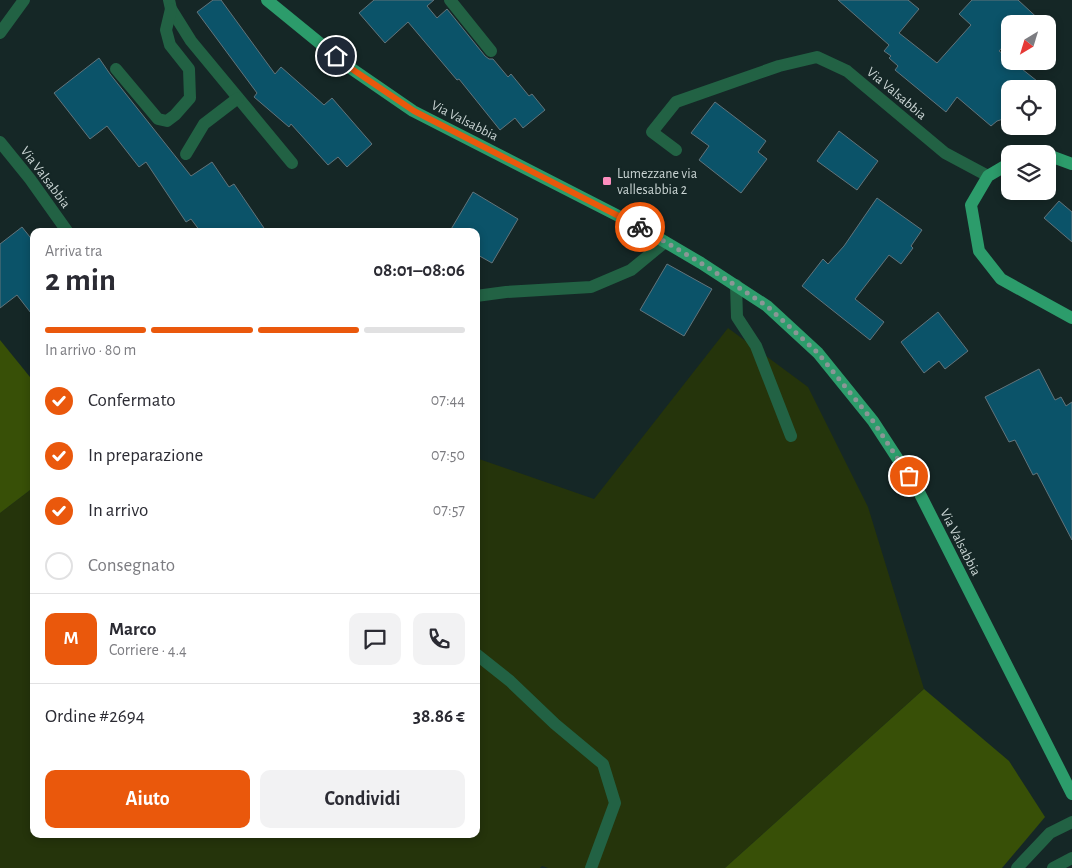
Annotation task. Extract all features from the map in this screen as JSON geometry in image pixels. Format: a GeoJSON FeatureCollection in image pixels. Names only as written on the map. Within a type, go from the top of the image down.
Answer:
{"type":"FeatureCollection","features":[{"type":"Feature","properties":{"kind":"main road","name":"Via Valsabbia"},"geometry":{"type":"LineString","coordinates":[[268,0],[349,67],[414,111],[638,226],[701,263],[767,306],[818,353],[873,421],[918,490],[1072,794]]}},
{"type":"Feature","properties":{"kind":"main road"},"geometry":{"type":"LineString","coordinates":[[1056,158],[1072,164]]}},
{"type":"Feature","properties":{"kind":"main road"},"geometry":{"type":"LineString","coordinates":[[1001,168],[988,176],[971,205],[978,251],[1001,279],[1072,318]]}},
{"type":"Feature","properties":{"kind":"street"},"geometry":{"type":"LineString","coordinates":[[0,33],[24,0]]}},
{"type":"Feature","properties":{"kind":"street"},"geometry":{"type":"LineString","coordinates":[[450,0],[491,51]]}},
{"type":"Feature","properties":{"kind":"street"},"geometry":{"type":"LineString","coordinates":[[116,69],[158,119],[167,121],[190,98],[189,69],[170,45],[166,30],[170,5]]}},
{"type":"Feature","properties":{"kind":"street"},"geometry":{"type":"LineString","coordinates":[[170,5],[191,41],[292,162]]}},
{"type":"Feature","properties":{"kind":"street","name":"Via Valsabbia"},"geometry":{"type":"LineString","coordinates":[[676,150],[652,132],[676,102],[779,66],[817,57],[847,71],[945,153],[988,176]]}},
{"type":"Feature","properties":{"kind":"street"},"geometry":{"type":"LineString","coordinates":[[186,154],[204,124],[238,98]]}},
{"type":"Feature","properties":{"kind":"street","name":"Via Valsabbia"},"geometry":{"type":"LineString","coordinates":[[0,142],[30,179],[65,228]]}},
{"type":"Feature","properties":{"kind":"street"},"geometry":{"type":"LineString","coordinates":[[480,295],[591,287],[631,270],[665,242]]}},
{"type":"Feature","properties":{"kind":"street"},"geometry":{"type":"LineString","coordinates":[[736,286],[737,317],[756,346],[791,436]]}},
{"type":"Feature","properties":{"kind":"street"},"geometry":{"type":"LineString","coordinates":[[480,657],[510,681],[555,724],[603,764],[615,803],[591,868]]}},
{"type":"Feature","properties":{"kind":"street"},"geometry":{"type":"LineString","coordinates":[[1017,868],[1050,833],[1072,822]]}},
{"type":"Feature","properties":{"kind":"street"},"geometry":{"type":"LineString","coordinates":[[1052,868],[1072,858]]}},
{"type":"Feature","properties":{"kind":"green space"},"geometry":{"type":"Polygon","coordinates":[[[728,328],[808,387],[868,507],[924,689],[725,868],[548,868],[542,866],[540,868],[0,868],[0,513],[30,490],[30,838],[480,838],[480,459],[594,499],[728,328]]]}},
{"type":"Feature","properties":{"kind":"green space"},"geometry":{"type":"Polygon","coordinates":[[[0,340],[30,377],[30,490],[0,513],[0,340]]]}},
{"type":"Feature","properties":{"kind":"green space"},"geometry":{"type":"Polygon","coordinates":[[[924,689],[1009,761],[1045,817],[1002,868],[725,868],[924,689]]]}},
{"type":"Feature","properties":{"kind":"building"},"geometry":{"type":"Polygon","coordinates":[[[213,0],[221,0],[275,74],[281,67],[324,105],[332,98],[372,144],[347,167],[338,157],[328,165],[291,124],[289,127],[254,97],[257,93],[197,12],[213,0]]]}},
{"type":"Feature","properties":{"kind":"building"},"geometry":{"type":"Polygon","coordinates":[[[374,0],[434,0],[427,6],[437,18],[447,9],[485,56],[493,59],[508,77],[511,74],[529,96],[532,94],[545,110],[523,128],[515,118],[500,130],[459,79],[457,80],[408,22],[385,43],[359,13],[374,0]]]}},
{"type":"Feature","properties":{"kind":"building"},"geometry":{"type":"Polygon","coordinates":[[[838,0],[908,0],[919,9],[899,33],[937,63],[971,25],[959,14],[972,0],[1018,0],[1034,15],[1001,15],[1001,49],[999,51],[1001,52],[1001,70],[1023,70],[1036,80],[1001,80],[1001,120],[991,126],[957,97],[946,112],[895,70],[898,66],[889,58],[891,56],[884,51],[889,45],[838,0]]]}},
{"type":"Feature","properties":{"kind":"building"},"geometry":{"type":"Polygon","coordinates":[[[99,58],[191,176],[212,162],[229,187],[234,184],[264,228],[198,228],[191,219],[186,222],[146,162],[139,167],[107,126],[90,139],[54,93],[99,58]]]}},
{"type":"Feature","properties":{"kind":"building"},"geometry":{"type":"Polygon","coordinates":[[[715,102],[766,141],[758,152],[767,159],[741,193],[699,160],[709,146],[691,133],[715,102]]]}},
{"type":"Feature","properties":{"kind":"building"},"geometry":{"type":"Polygon","coordinates":[[[839,131],[878,161],[857,190],[817,161],[839,131]]]}},
{"type":"Feature","properties":{"kind":"building"},"geometry":{"type":"Polygon","coordinates":[[[473,192],[518,219],[492,263],[480,256],[480,228],[452,228],[473,192]]]}},
{"type":"Feature","properties":{"kind":"building"},"geometry":{"type":"Polygon","coordinates":[[[877,198],[922,230],[911,246],[913,248],[901,264],[889,255],[855,299],[884,322],[870,340],[802,286],[823,259],[828,264],[844,246],[877,198]]]}},
{"type":"Feature","properties":{"kind":"building"},"geometry":{"type":"Polygon","coordinates":[[[1059,201],[1072,212],[1072,242],[1044,218],[1059,201]]]}},
{"type":"Feature","properties":{"kind":"building"},"geometry":{"type":"Polygon","coordinates":[[[22,227],[30,237],[30,312],[17,295],[0,308],[0,244],[22,227]]]}},
{"type":"Feature","properties":{"kind":"building"},"geometry":{"type":"Polygon","coordinates":[[[667,264],[712,289],[684,336],[640,310],[667,264]]]}},
{"type":"Feature","properties":{"kind":"building"},"geometry":{"type":"Polygon","coordinates":[[[938,312],[968,351],[945,369],[939,361],[924,373],[901,342],[938,312]]]}},
{"type":"Feature","properties":{"kind":"building"},"geometry":{"type":"Polygon","coordinates":[[[1039,369],[1055,400],[1061,397],[1066,406],[1072,402],[1072,540],[1037,473],[1033,475],[1015,440],[1009,442],[985,397],[1039,369]]]}},
{"type":"Feature","properties":{"kind":"way so far"},"geometry":{"type":"LineString","coordinates":[[640,227],[701,263],[767,306],[818,353],[873,421],[909,476]]}},
{"type":"Feature","properties":{"kind":"place","name":"Lumezzane via vallesabbia 2"},"geometry":{"type":"Point","coordinates":[607,181]}},
{"type":"Feature","properties":{"kind":"route"},"geometry":{"type":"LineString","coordinates":[[336,56],[414,111],[640,227]]}}]}
